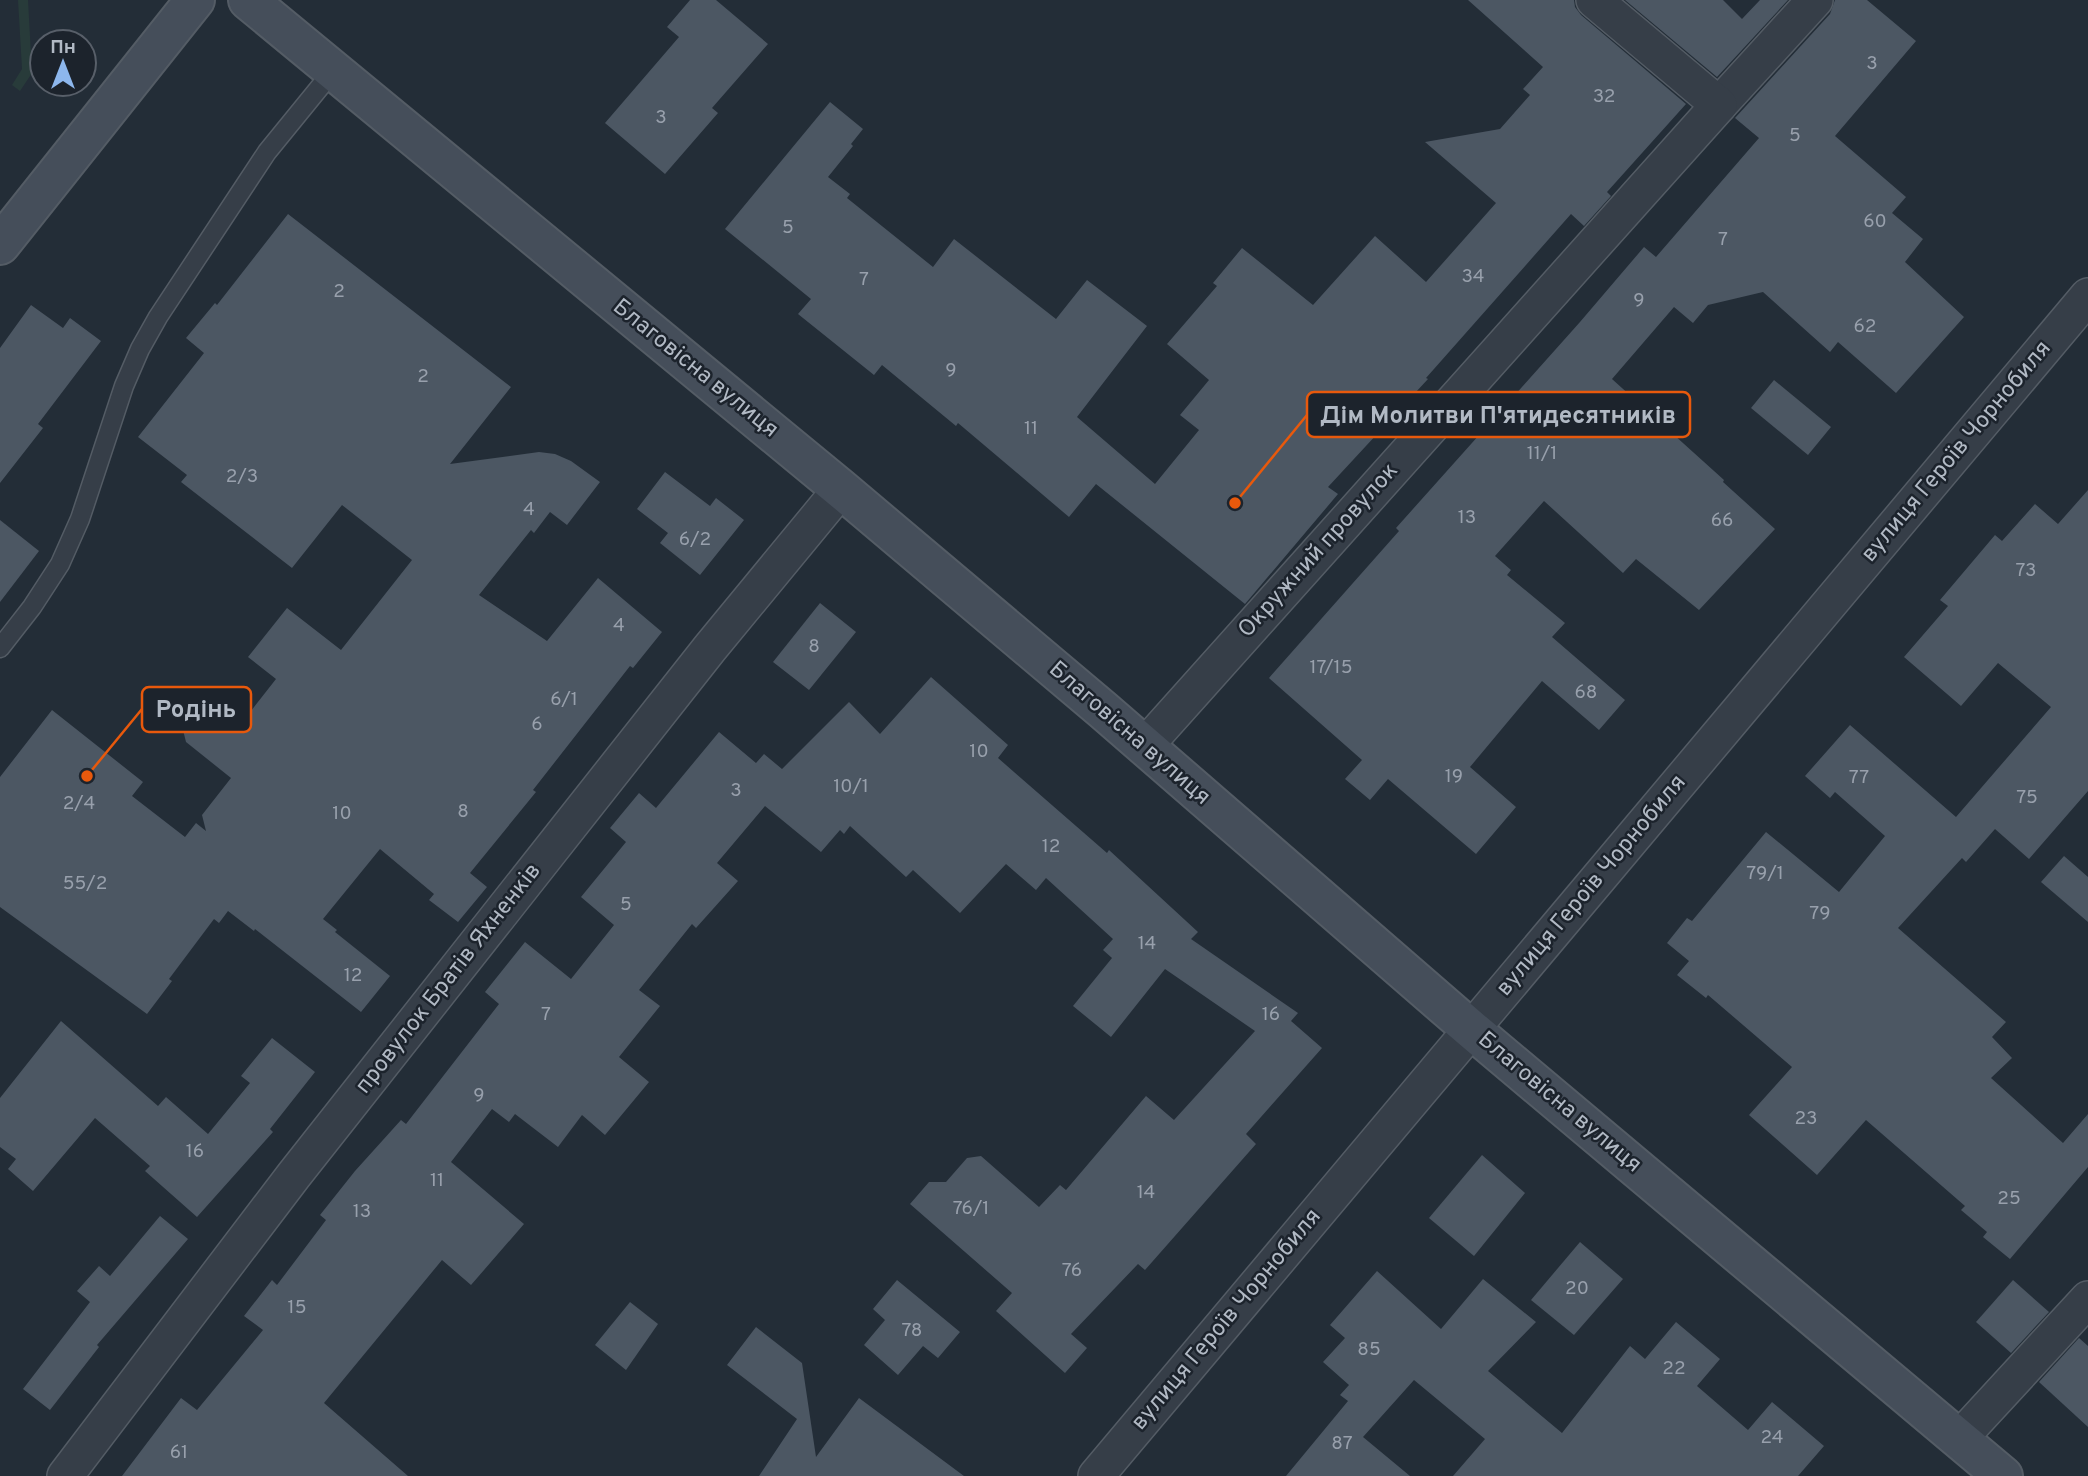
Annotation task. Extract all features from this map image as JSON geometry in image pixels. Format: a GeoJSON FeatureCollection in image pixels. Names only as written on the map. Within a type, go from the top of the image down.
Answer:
{"type":"FeatureCollection","features":[{"type":"Feature","properties":{"kind":"main road"},"geometry":{"type":"LineString","coordinates":[[0,245],[195,0]]}},
{"type":"Feature","properties":{"kind":"main road","name":"Благовісна вулиця"},"geometry":{"type":"LineString","coordinates":[[248,0],[841,489],[1102,709],[1472,1030],[2003,1476]]}},
{"type":"Feature","properties":{"kind":"street"},"geometry":{"type":"LineString","coordinates":[[1594,0],[1719,105]]}},
{"type":"Feature","properties":{"kind":"street","name":"Окружний провулок"},"geometry":{"type":"LineString","coordinates":[[1144,747],[1815,0]]}},
{"type":"Feature","properties":{"kind":"street","name":"вулиця Героїв Чорнобиля"},"geometry":{"type":"LineString","coordinates":[[1096,1476],[2088,296]]}},
{"type":"Feature","properties":{"kind":"street","name":"провулок Братів Яхненків"},"geometry":{"type":"LineString","coordinates":[[65,1476],[293,1175],[710,648],[841,489]]}},
{"type":"Feature","properties":{"kind":"street"},"geometry":{"type":"LineString","coordinates":[[1959,1439],[2088,1299]]}},
{"type":"Feature","properties":{"kind":"lane"},"geometry":{"type":"LineString","coordinates":[[0,648],[32,607],[60,564],[80,519],[124,386],[158,317],[267,152],[333,71]]}},
{"type":"Feature","properties":{"kind":"green space"},"geometry":{"type":"Polygon","coordinates":[[[18,0],[28,0],[28,79],[20,91],[12,85],[22,69],[18,0]]]}},
{"type":"Feature","properties":{"kind":"building"},"geometry":{"type":"Polygon","coordinates":[[[690,0],[716,0],[768,44],[712,108],[718,113],[665,174],[605,123],[679,37],[667,27],[690,0]]]}},
{"type":"Feature","properties":{"kind":"building"},"geometry":{"type":"Polygon","coordinates":[[[1468,0],[1574,0],[1581,15],[1686,104],[1607,192],[1611,196],[1584,226],[1571,214],[1426,378],[1428,379],[1328,487],[1338,494],[1245,604],[1096,484],[1069,517],[958,423],[956,426],[882,365],[874,375],[798,314],[811,299],[725,229],[830,102],[863,129],[828,177],[850,194],[847,198],[933,267],[954,239],[1056,319],[1087,280],[1147,326],[1077,417],[1155,484],[1199,430],[1180,415],[1209,380],[1167,344],[1217,286],[1213,283],[1242,248],[1313,305],[1375,236],[1426,282],[1496,203],[1425,142],[1500,129],[1530,95],[1523,89],[1543,67],[1468,0]]]}},
{"type":"Feature","properties":{"kind":"building"},"geometry":{"type":"Polygon","coordinates":[[[1625,0],[1723,0],[1742,19],[1760,0],[1788,0],[1717,77],[1625,0]]]}},
{"type":"Feature","properties":{"kind":"building"},"geometry":{"type":"Polygon","coordinates":[[[1835,0],[1867,0],[1916,41],[1835,136],[1906,197],[1892,213],[1923,239],[1905,262],[1964,317],[1896,393],[1838,342],[1830,352],[1763,292],[1708,305],[1693,323],[1674,307],[1612,379],[1775,529],[1699,610],[1636,559],[1623,573],[1544,501],[1495,556],[1511,570],[1507,575],[1565,623],[1552,637],[1625,700],[1599,730],[1542,681],[1470,767],[1516,807],[1476,854],[1388,779],[1370,800],[1345,779],[1362,760],[1269,678],[1399,531],[1396,528],[1644,247],[1656,257],[1759,138],[1735,118],[1830,14],[1835,0]]]}},
{"type":"Feature","properties":{"kind":"building"},"geometry":{"type":"Polygon","coordinates":[[[288,214],[511,387],[450,464],[539,452],[555,454],[571,461],[600,482],[567,525],[550,512],[534,533],[531,530],[479,595],[547,641],[598,578],[662,632],[633,668],[630,666],[533,790],[536,792],[470,873],[487,887],[458,922],[429,900],[434,894],[380,849],[323,919],[337,930],[335,932],[390,976],[361,1012],[228,911],[219,923],[214,919],[169,979],[172,981],[147,1014],[0,907],[0,777],[52,710],[143,782],[132,796],[185,837],[196,823],[206,831],[202,815],[231,778],[186,742],[180,718],[196,698],[236,730],[276,679],[248,657],[287,608],[341,650],[412,560],[342,505],[292,568],[181,482],[187,475],[138,437],[204,353],[186,338],[215,303],[217,305],[288,214]]]}},
{"type":"Feature","properties":{"kind":"building"},"geometry":{"type":"Polygon","coordinates":[[[31,305],[63,328],[70,318],[101,341],[38,424],[43,428],[0,483],[0,348],[31,305]]]}},
{"type":"Feature","properties":{"kind":"building"},"geometry":{"type":"Polygon","coordinates":[[[1774,380],[1831,427],[1808,455],[1751,408],[1774,380]]]}},
{"type":"Feature","properties":{"kind":"building"},"geometry":{"type":"Polygon","coordinates":[[[665,472],[710,506],[716,498],[744,520],[700,575],[660,543],[668,533],[637,509],[665,472]]]}},
{"type":"Feature","properties":{"kind":"building"},"geometry":{"type":"Polygon","coordinates":[[[2088,490],[2088,791],[2029,859],[1995,829],[1966,862],[1962,858],[1898,928],[2006,1022],[1992,1037],[2012,1058],[1991,1078],[2063,1143],[2088,1114],[2088,1167],[2010,1259],[1983,1237],[1987,1232],[1961,1210],[1965,1206],[1866,1120],[1817,1175],[1749,1115],[1792,1067],[1708,995],[1706,998],[1677,975],[1689,961],[1667,943],[1687,918],[1692,921],[1766,832],[1839,892],[1885,836],[1835,792],[1830,798],[1805,776],[1850,725],[1956,817],[2051,707],[1998,663],[1961,706],[1904,657],[1948,606],[1940,600],[1995,535],[2002,541],[2035,504],[2058,524],[2088,490]]]}},
{"type":"Feature","properties":{"kind":"building"},"geometry":{"type":"Polygon","coordinates":[[[0,520],[39,551],[0,602],[0,520]]]}},
{"type":"Feature","properties":{"kind":"building"},"geometry":{"type":"Polygon","coordinates":[[[820,603],[856,632],[809,690],[773,662],[820,603]]]}},
{"type":"Feature","properties":{"kind":"building"},"geometry":{"type":"Polygon","coordinates":[[[931,677],[1008,745],[998,758],[1107,853],[1109,850],[1198,932],[1191,939],[1298,1013],[1291,1021],[1322,1048],[1246,1134],[1256,1144],[1145,1270],[1138,1264],[1071,1334],[1087,1348],[1065,1373],[996,1311],[1012,1293],[910,1204],[929,1182],[946,1182],[967,1158],[981,1156],[1039,1207],[1060,1185],[1066,1190],[1146,1096],[1174,1120],[1255,1031],[1165,969],[1111,1037],[1073,1006],[1112,958],[1103,950],[1113,939],[1046,878],[1036,890],[1006,864],[960,913],[913,870],[906,877],[850,826],[844,834],[840,830],[821,852],[765,806],[717,863],[738,881],[696,928],[692,924],[639,990],[660,1006],[619,1057],[649,1082],[605,1135],[582,1115],[558,1147],[515,1114],[509,1122],[492,1109],[451,1162],[524,1224],[471,1285],[442,1260],[324,1403],[408,1476],[122,1476],[181,1398],[197,1410],[263,1330],[244,1316],[272,1280],[277,1285],[326,1220],[320,1215],[401,1120],[406,1124],[499,1004],[485,992],[525,942],[571,979],[614,925],[581,897],[626,842],[610,828],[639,793],[656,808],[719,732],[756,763],[764,754],[782,769],[849,702],[880,734],[931,677]]]}},
{"type":"Feature","properties":{"kind":"building"},"geometry":{"type":"Polygon","coordinates":[[[2064,856],[2088,877],[2088,922],[2041,882],[2064,856]]]}},
{"type":"Feature","properties":{"kind":"building"},"geometry":{"type":"Polygon","coordinates":[[[61,1021],[158,1106],[166,1097],[208,1134],[250,1083],[241,1076],[272,1038],[315,1072],[270,1129],[273,1132],[197,1217],[145,1171],[150,1166],[95,1118],[33,1191],[8,1169],[16,1159],[0,1147],[0,1098],[61,1021]]]}},
{"type":"Feature","properties":{"kind":"building"},"geometry":{"type":"Polygon","coordinates":[[[1482,1155],[1525,1193],[1474,1256],[1429,1218],[1482,1155]]]}},
{"type":"Feature","properties":{"kind":"building"},"geometry":{"type":"Polygon","coordinates":[[[160,1216],[188,1239],[97,1345],[99,1347],[50,1410],[23,1389],[90,1302],[77,1291],[99,1266],[110,1276],[160,1216]]]}},
{"type":"Feature","properties":{"kind":"building"},"geometry":{"type":"Polygon","coordinates":[[[1580,1242],[1623,1279],[1574,1335],[1531,1300],[1580,1242]]]}},
{"type":"Feature","properties":{"kind":"building"},"geometry":{"type":"Polygon","coordinates":[[[1377,1271],[1441,1329],[1483,1279],[1536,1322],[1488,1371],[1562,1433],[1630,1346],[1645,1359],[1676,1322],[1720,1359],[1697,1386],[1748,1430],[1772,1402],[1824,1446],[1798,1476],[1453,1476],[1485,1439],[1414,1380],[1363,1437],[1410,1476],[1286,1476],[1348,1401],[1340,1395],[1349,1385],[1323,1362],[1345,1338],[1330,1325],[1377,1271]]]}},
{"type":"Feature","properties":{"kind":"building"},"geometry":{"type":"Polygon","coordinates":[[[897,1280],[960,1332],[938,1358],[923,1346],[898,1375],[864,1345],[885,1320],[873,1309],[897,1280]]]}},
{"type":"Feature","properties":{"kind":"building"},"geometry":{"type":"Polygon","coordinates":[[[2013,1280],[2049,1312],[2011,1353],[1976,1322],[2013,1280]]]}},
{"type":"Feature","properties":{"kind":"building"},"geometry":{"type":"Polygon","coordinates":[[[630,1302],[658,1324],[626,1370],[595,1345],[630,1302]]]}},
{"type":"Feature","properties":{"kind":"building"},"geometry":{"type":"Polygon","coordinates":[[[756,1327],[802,1363],[816,1457],[859,1398],[964,1476],[759,1476],[797,1419],[727,1365],[756,1327]]]}},
{"type":"Feature","properties":{"kind":"building"},"geometry":{"type":"Polygon","coordinates":[[[2079,1338],[2088,1346],[2088,1427],[2039,1382],[2079,1338]]]}},
{"type":"Feature","properties":{"kind":"place","name":"Дім Молитви П'ятидесятників"},"geometry":{"type":"Point","coordinates":[1235,503]}},
{"type":"Feature","properties":{"kind":"place","name":"Родінь"},"geometry":{"type":"Point","coordinates":[87,776]}}]}
